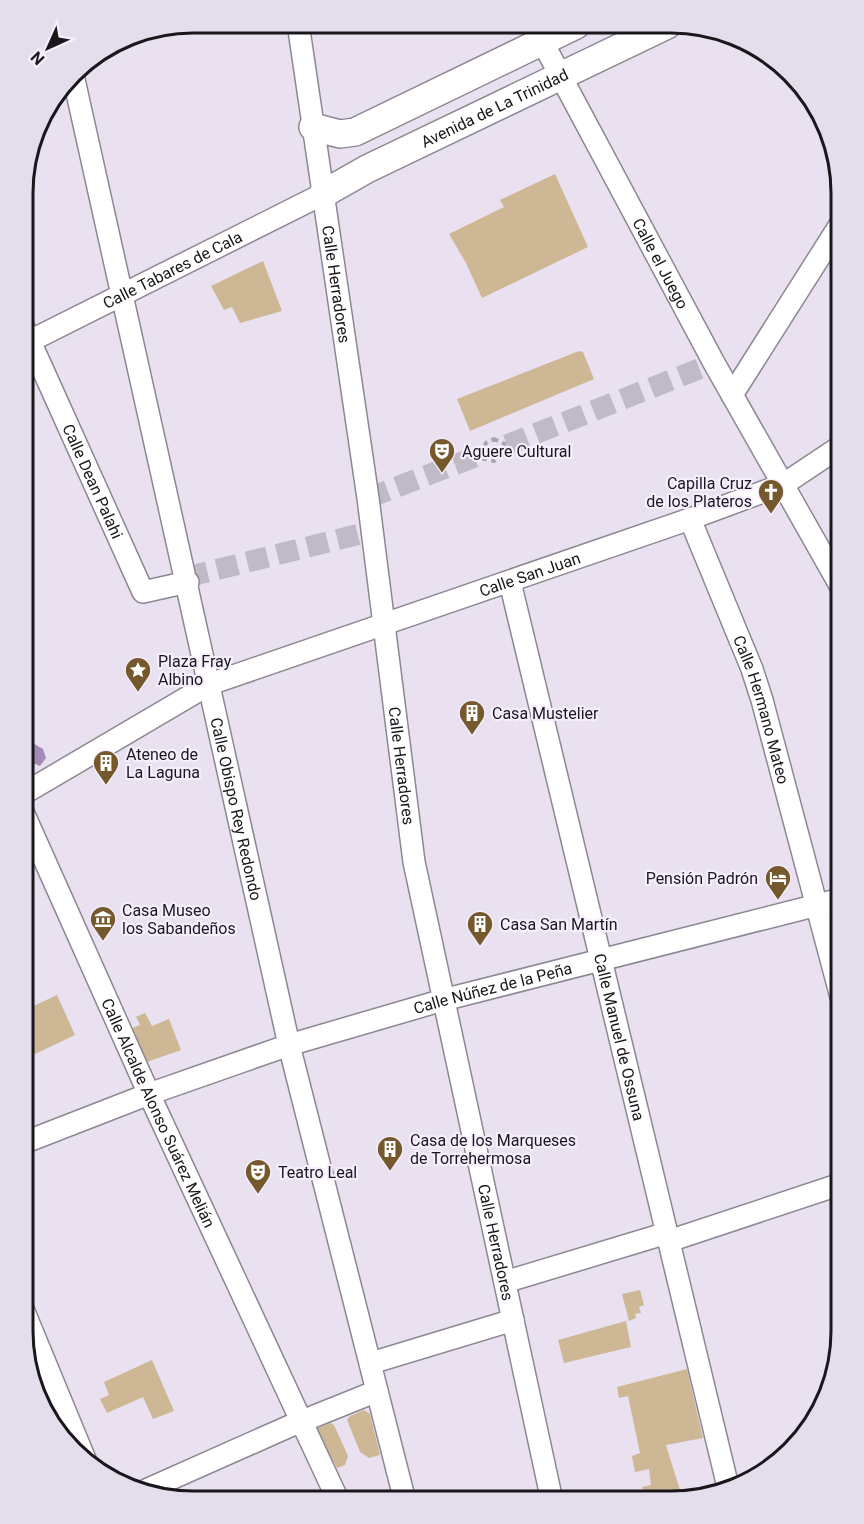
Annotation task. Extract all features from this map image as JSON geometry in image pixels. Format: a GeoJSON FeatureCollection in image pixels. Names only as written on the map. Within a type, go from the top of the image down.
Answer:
{"type":"FeatureCollection","features":[{"type":"Feature","properties":{"kind":"main road"},"geometry":{"type":"LineString","coordinates":[[313,127],[340,134],[355,132],[559,33]]}},
{"type":"Feature","properties":{"kind":"main road","name":"Avenida de La Trinidad"},"geometry":{"type":"LineString","coordinates":[[323,194],[367,169],[652,33]]}},
{"type":"Feature","properties":{"kind":"main road"},"geometry":{"type":"LineString","coordinates":[[355,132],[355,150],[367,169]]}},
{"type":"Feature","properties":{"kind":"street","name":"Calle Herradores"},"geometry":{"type":"LineString","coordinates":[[299,33],[368,498],[382,625],[414,862],[550,1491]]}},
{"type":"Feature","properties":{"kind":"street","name":"Calle el Juego"},"geometry":{"type":"LineString","coordinates":[[542,41],[732,395],[831,569]]}},
{"type":"Feature","properties":{"kind":"street","name":"Calle Obispo Rey Redondo"},"geometry":{"type":"LineString","coordinates":[[75,85],[124,294],[289,1045],[402,1491]]}},
{"type":"Feature","properties":{"kind":"street","name":"Calle Tabares de Cala"},"geometry":{"type":"LineString","coordinates":[[33,335],[124,294],[323,194]]}},
{"type":"Feature","properties":{"kind":"street"},"geometry":{"type":"LineString","coordinates":[[732,395],[831,240]]}},
{"type":"Feature","properties":{"kind":"street","name":"Calle Dean Palahi"},"geometry":{"type":"LineString","coordinates":[[33,353],[143,592],[188,582]]}},
{"type":"Feature","properties":{"kind":"street","name":"Calle San Juan"},"geometry":{"type":"LineString","coordinates":[[33,788],[210,684],[690,519],[784,483],[831,452]]}},
{"type":"Feature","properties":{"kind":"street","name":"Calle Hermano Mateo"},"geometry":{"type":"LineString","coordinates":[[690,519],[756,680],[831,959]]}},
{"type":"Feature","properties":{"kind":"street","name":"Calle Manuel de Ossuna"},"geometry":{"type":"LineString","coordinates":[[510,582],[727,1481]]}},
{"type":"Feature","properties":{"kind":"street","name":"Calle Alcalde Alonso Suárez Melián"},"geometry":{"type":"LineString","coordinates":[[33,834],[296,1420],[333,1491]]}},
{"type":"Feature","properties":{"kind":"street","name":"Calle Núñez de la Peña"},"geometry":{"type":"LineString","coordinates":[[33,1139],[149,1094],[289,1045],[443,1000],[831,902]]}},
{"type":"Feature","properties":{"kind":"street"},"geometry":{"type":"LineString","coordinates":[[506,1282],[668,1237],[831,1187]]}},
{"type":"Feature","properties":{"kind":"street"},"geometry":{"type":"LineString","coordinates":[[371,1363],[513,1320]]}},
{"type":"Feature","properties":{"kind":"street"},"geometry":{"type":"LineString","coordinates":[[34,1349],[76,1439]]}},
{"type":"Feature","properties":{"kind":"street"},"geometry":{"type":"LineString","coordinates":[[154,1486],[296,1420],[377,1391]]}},
{"type":"Feature","properties":{"kind":"path"},"geometry":{"type":"LineString","coordinates":[[494,439],[501,440],[507,445],[507,453],[494,461],[475,457],[486,442],[494,439]]}},
{"type":"Feature","properties":{"kind":"shaded area"},"geometry":{"type":"Polygon","coordinates":[[[555,174],[588,247],[482,298],[466,263],[449,234],[504,207],[500,200],[555,174]]]}},
{"type":"Feature","properties":{"kind":"shaded area"},"geometry":{"type":"Polygon","coordinates":[[[263,261],[282,311],[240,323],[232,307],[224,310],[211,286],[263,261]]]}},
{"type":"Feature","properties":{"kind":"shaded area"},"geometry":{"type":"Polygon","coordinates":[[[579,351],[583,352],[594,379],[470,431],[457,399],[579,351]]]}},
{"type":"Feature","properties":{"kind":"shaded area"},"geometry":{"type":"Polygon","coordinates":[[[33,743],[43,749],[46,758],[40,766],[33,763],[33,743]]]}},
{"type":"Feature","properties":{"kind":"shaded area"},"geometry":{"type":"Polygon","coordinates":[[[57,995],[75,1035],[33,1055],[33,1006],[57,995]]]}},
{"type":"Feature","properties":{"kind":"shaded area"},"geometry":{"type":"Polygon","coordinates":[[[145,1013],[152,1026],[169,1019],[181,1050],[144,1063],[130,1029],[140,1025],[136,1017],[145,1013]]]}},
{"type":"Feature","properties":{"kind":"shaded area"},"geometry":{"type":"Polygon","coordinates":[[[640,1290],[644,1305],[639,1307],[641,1313],[635,1314],[636,1318],[629,1321],[622,1294],[640,1290]]]}},
{"type":"Feature","properties":{"kind":"shaded area"},"geometry":{"type":"Polygon","coordinates":[[[626,1321],[631,1347],[564,1363],[558,1340],[626,1321]]]}},
{"type":"Feature","properties":{"kind":"shaded area"},"geometry":{"type":"Polygon","coordinates":[[[152,1360],[174,1411],[153,1419],[143,1397],[107,1413],[100,1399],[109,1395],[104,1382],[152,1360]]]}},
{"type":"Feature","properties":{"kind":"shaded area"},"geometry":{"type":"Polygon","coordinates":[[[687,1369],[703,1438],[666,1445],[680,1491],[643,1491],[642,1487],[651,1485],[649,1469],[635,1472],[632,1456],[640,1453],[628,1396],[619,1398],[617,1387],[687,1369]]]}},
{"type":"Feature","properties":{"kind":"shaded area"},"geometry":{"type":"Polygon","coordinates":[[[364,1410],[370,1414],[380,1455],[369,1458],[360,1452],[347,1420],[350,1416],[364,1410]]]}},
{"type":"Feature","properties":{"kind":"shaded area"},"geometry":{"type":"Polygon","coordinates":[[[330,1423],[334,1425],[348,1456],[345,1465],[337,1468],[317,1432],[318,1428],[330,1423]]]}},
{"type":"Feature","properties":{"kind":"tunnel"},"geometry":{"type":"LineString","coordinates":[[507,445],[714,363]]}},
{"type":"Feature","properties":{"kind":"tunnel"},"geometry":{"type":"LineString","coordinates":[[368,498],[475,457]]}},
{"type":"Feature","properties":{"kind":"tunnel"},"geometry":{"type":"LineString","coordinates":[[187,577],[372,531]]}},
{"type":"Feature","properties":{"kind":"place","name":"Aguere Cultural"},"geometry":{"type":"Point","coordinates":[442,474]}},
{"type":"Feature","properties":{"kind":"place","name":"Capilla Cruz de los Plateros"},"geometry":{"type":"Point","coordinates":[771,515]}},
{"type":"Feature","properties":{"kind":"place","name":"Plaza Fray Albino"},"geometry":{"type":"Point","coordinates":[138,693]}},
{"type":"Feature","properties":{"kind":"place","name":"Casa Mustelier"},"geometry":{"type":"Point","coordinates":[472,736]}},
{"type":"Feature","properties":{"kind":"place","name":"Ateneo de La Laguna"},"geometry":{"type":"Point","coordinates":[106,786]}},
{"type":"Feature","properties":{"kind":"place","name":"Pensión Padrón"},"geometry":{"type":"Point","coordinates":[778,901]}},
{"type":"Feature","properties":{"kind":"place","name":"Casa Museo los Sabandeños"},"geometry":{"type":"Point","coordinates":[103,942]}},
{"type":"Feature","properties":{"kind":"place","name":"Casa San Martín"},"geometry":{"type":"Point","coordinates":[480,947]}},
{"type":"Feature","properties":{"kind":"place","name":"Casa de los Marqueses de Torrehermosa"},"geometry":{"type":"Point","coordinates":[390,1172]}},
{"type":"Feature","properties":{"kind":"place","name":"Teatro Leal"},"geometry":{"type":"Point","coordinates":[258,1195]}}]}
